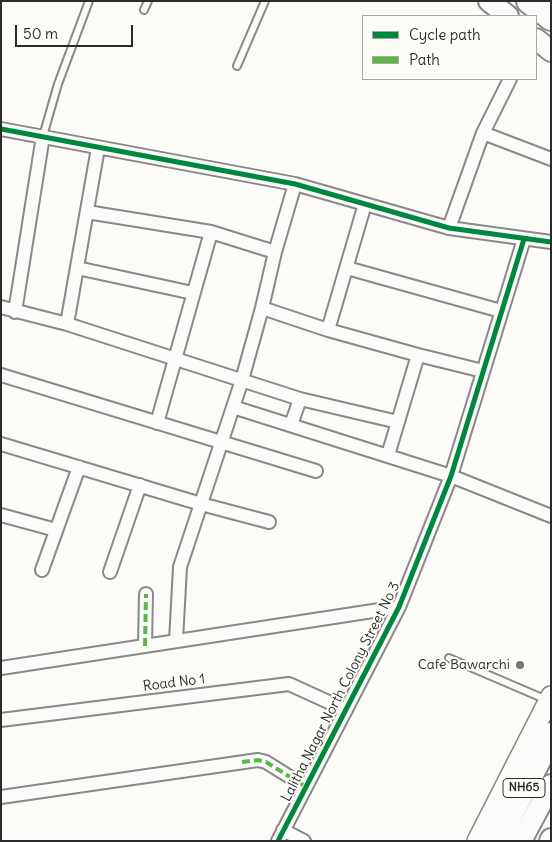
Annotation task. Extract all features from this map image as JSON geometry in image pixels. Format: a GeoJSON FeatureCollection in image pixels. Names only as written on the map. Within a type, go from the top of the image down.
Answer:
{"type":"FeatureCollection","features":[{"type":"Feature","properties":{"kind":"highway"},"geometry":{"type":"LineString","coordinates":[[529,1],[551,18]]}},
{"type":"Feature","properties":{"kind":"highway","name":"NH65"},"geometry":{"type":"LineString","coordinates":[[497,841],[551,735]]}},
{"type":"Feature","properties":{"kind":"main road"},"geometry":{"type":"LineString","coordinates":[[490,1],[507,15]]}},
{"type":"Feature","properties":{"kind":"main road"},"geometry":{"type":"LineString","coordinates":[[537,40],[551,51]]}},
{"type":"Feature","properties":{"kind":"main road"},"geometry":{"type":"LineString","coordinates":[[521,841],[551,786]]}},
{"type":"Feature","properties":{"kind":"street"},"geometry":{"type":"LineString","coordinates":[[449,228],[483,133],[510,80]]}},
{"type":"Feature","properties":{"kind":"street"},"geometry":{"type":"LineString","coordinates":[[1,129],[295,184],[449,228],[551,242]]}},
{"type":"Feature","properties":{"kind":"street"},"geometry":{"type":"LineString","coordinates":[[483,133],[551,159]]}},
{"type":"Feature","properties":{"kind":"street"},"geometry":{"type":"LineString","coordinates":[[15,312],[43,136]]}},
{"type":"Feature","properties":{"kind":"street"},"geometry":{"type":"LineString","coordinates":[[67,324],[98,148]]}},
{"type":"Feature","properties":{"kind":"street"},"geometry":{"type":"LineString","coordinates":[[176,641],[180,567],[242,380],[275,252],[295,184]]}},
{"type":"Feature","properties":{"kind":"street"},"geometry":{"type":"LineString","coordinates":[[328,330],[365,204]]}},
{"type":"Feature","properties":{"kind":"street"},"geometry":{"type":"LineString","coordinates":[[87,212],[210,232],[275,252]]}},
{"type":"Feature","properties":{"kind":"street"},"geometry":{"type":"LineString","coordinates":[[157,422],[210,232]]}},
{"type":"Feature","properties":{"kind":"street","name":"Lalitha Nagar North Colony Street No 3"},"geometry":{"type":"LineString","coordinates":[[280,835],[399,607],[451,476],[524,238]]}},
{"type":"Feature","properties":{"kind":"street"},"geometry":{"type":"LineString","coordinates":[[77,268],[193,293]]}},
{"type":"Feature","properties":{"kind":"street"},"geometry":{"type":"LineString","coordinates":[[347,268],[501,311]]}},
{"type":"Feature","properties":{"kind":"street"},"geometry":{"type":"LineString","coordinates":[[1,308],[67,324],[300,399],[398,422]]}},
{"type":"Feature","properties":{"kind":"street"},"geometry":{"type":"LineString","coordinates":[[262,308],[328,330],[483,371]]}},
{"type":"Feature","properties":{"kind":"street"},"geometry":{"type":"LineString","coordinates":[[388,455],[418,355]]}},
{"type":"Feature","properties":{"kind":"street"},"geometry":{"type":"LineString","coordinates":[[1,375],[316,470]]}},
{"type":"Feature","properties":{"kind":"street"},"geometry":{"type":"LineString","coordinates":[[291,425],[300,399]]}},
{"type":"Feature","properties":{"kind":"street"},"geometry":{"type":"LineString","coordinates":[[233,407],[451,476],[551,516]]}},
{"type":"Feature","properties":{"kind":"street"},"geometry":{"type":"LineString","coordinates":[[1,444],[201,504],[269,522]]}},
{"type":"Feature","properties":{"kind":"street"},"geometry":{"type":"LineString","coordinates":[[42,570],[79,467]]}},
{"type":"Feature","properties":{"kind":"street"},"geometry":{"type":"LineString","coordinates":[[110,572],[140,485]]}},
{"type":"Feature","properties":{"kind":"street"},"geometry":{"type":"LineString","coordinates":[[1,515],[56,530]]}},
{"type":"Feature","properties":{"kind":"street"},"geometry":{"type":"LineString","coordinates":[[145,646],[146,594]]}},
{"type":"Feature","properties":{"kind":"street"},"geometry":{"type":"LineString","coordinates":[[1,668],[399,607]]}},
{"type":"Feature","properties":{"kind":"street","name":"Road No 1"},"geometry":{"type":"LineString","coordinates":[[1,720],[289,684],[346,710]]}},
{"type":"Feature","properties":{"kind":"street"},"geometry":{"type":"LineString","coordinates":[[477,841],[549,698]]}},
{"type":"Feature","properties":{"kind":"street"},"geometry":{"type":"LineString","coordinates":[[1,797],[258,760],[266,762],[306,787]]}},
{"type":"Feature","properties":{"kind":"street"},"geometry":{"type":"LineString","coordinates":[[280,835],[304,841]]}},
{"type":"Feature","properties":{"kind":"lane"},"geometry":{"type":"LineString","coordinates":[[43,136],[58,84],[89,1]]}},
{"type":"Feature","properties":{"kind":"lane"},"geometry":{"type":"LineString","coordinates":[[144,10],[148,1]]}},
{"type":"Feature","properties":{"kind":"lane"},"geometry":{"type":"LineString","coordinates":[[238,66],[265,1]]}},
{"type":"Feature","properties":{"kind":"lane"},"geometry":{"type":"LineString","coordinates":[[449,658],[549,698]]}},
{"type":"Feature","properties":{"kind":"marked path"},"geometry":{"type":"LineString","coordinates":[[145,646],[146,594]]}},
{"type":"Feature","properties":{"kind":"marked path"},"geometry":{"type":"LineString","coordinates":[[242,762],[258,760],[266,762],[306,787]]}},
{"type":"Feature","properties":{"kind":"cycle path"},"geometry":{"type":"LineString","coordinates":[[1,129],[295,184],[449,228],[551,242]]}},
{"type":"Feature","properties":{"kind":"cycle path"},"geometry":{"type":"LineString","coordinates":[[278,841],[399,607],[451,476],[524,239]]}},
{"type":"Feature","properties":{"kind":"place","name":"Cafe Bawarchi"},"geometry":{"type":"Point","coordinates":[520,665]}}]}
